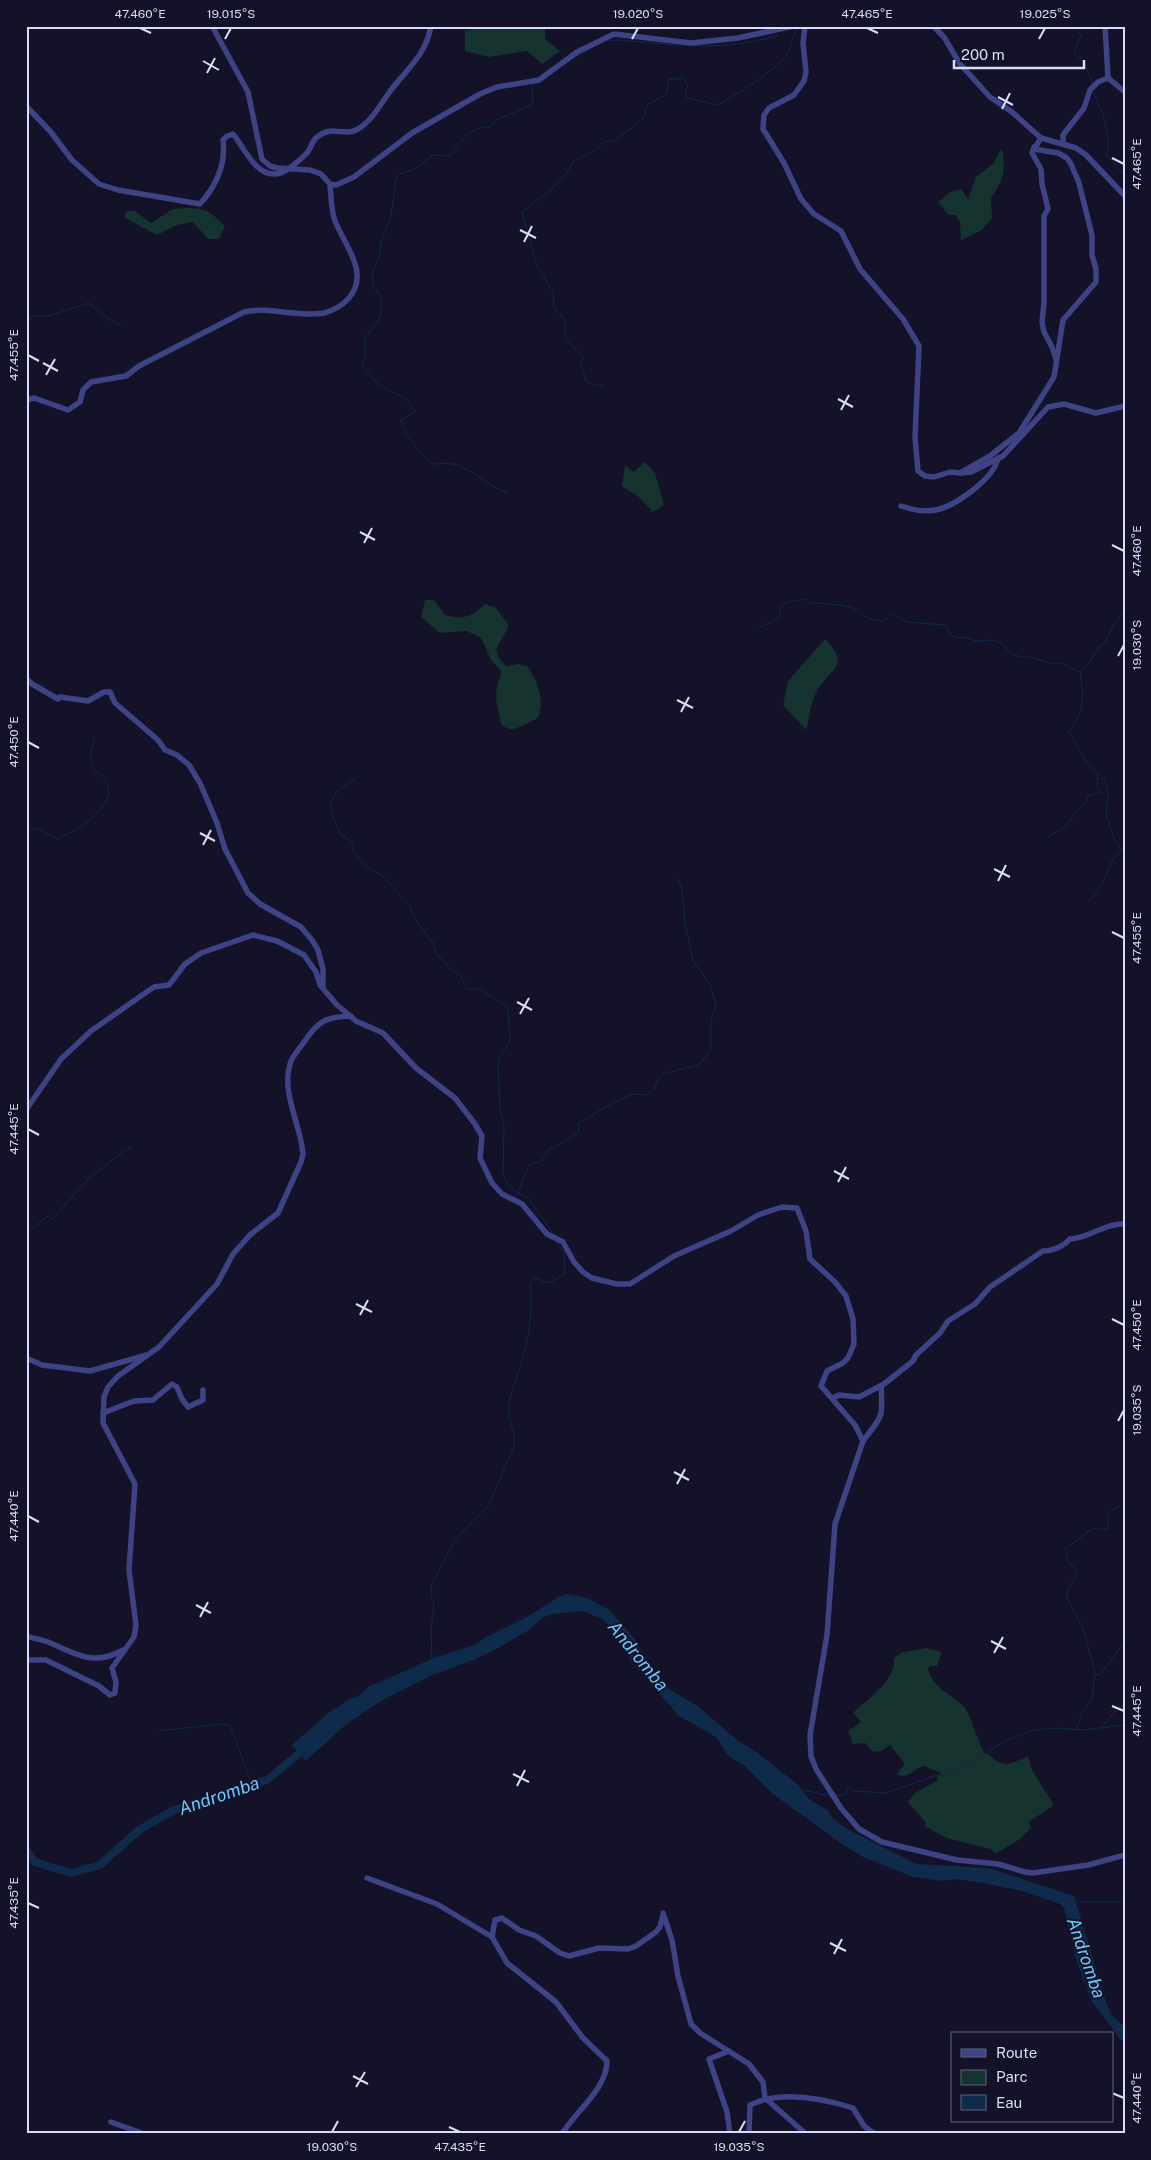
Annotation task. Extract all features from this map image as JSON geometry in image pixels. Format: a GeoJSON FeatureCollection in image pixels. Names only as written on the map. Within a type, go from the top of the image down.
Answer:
{"type":"FeatureCollection","features":[{"type":"Feature","properties":{"kind":"street"},"geometry":{"type":"LineString","coordinates":[[26,400],[34,398],[68,410],[80,402],[83,390],[91,382],[126,376],[139,366],[244,312],[259,309],[323,313],[342,307],[356,290],[358,272],[349,244],[335,221],[330,184],[321,174],[270,166],[262,159],[248,92],[212,26]]}},
{"type":"Feature","properties":{"kind":"street"},"geometry":{"type":"LineString","coordinates":[[26,106],[90,178],[99,184],[118,190],[200,204],[208,195],[223,166],[225,155],[223,140],[227,136],[233,134],[253,163],[263,172],[277,174],[295,164],[306,153],[315,139],[330,129],[351,132],[359,129],[378,110],[392,88],[417,60],[427,42],[431,26]]}},
{"type":"Feature","properties":{"kind":"street"},"geometry":{"type":"LineString","coordinates":[[330,184],[343,183],[354,177],[412,133],[480,94],[497,87],[539,80],[577,52],[614,34],[691,43],[738,38],[794,26]]}},
{"type":"Feature","properties":{"kind":"street"},"geometry":{"type":"LineString","coordinates":[[805,26],[803,44],[806,72],[804,81],[794,95],[769,108],[764,115],[763,129],[781,157],[801,199],[814,214],[841,231],[860,269],[903,319],[919,346],[915,437],[920,474],[934,477],[950,472],[971,472],[998,458],[1013,447],[1031,422],[1048,406],[1064,404],[1096,413],[1125,406]]}},
{"type":"Feature","properties":{"kind":"street"},"geometry":{"type":"LineString","coordinates":[[933,26],[944,37],[960,64],[982,90],[1041,138],[1076,148],[1086,155],[1125,196]]}},
{"type":"Feature","properties":{"kind":"street"},"geometry":{"type":"LineString","coordinates":[[1105,26],[1108,78],[1125,92]]}},
{"type":"Feature","properties":{"kind":"street"},"geometry":{"type":"LineString","coordinates":[[1063,144],[1063,135],[1084,108],[1090,90],[1096,84],[1108,78]]}},
{"type":"Feature","properties":{"kind":"street"},"geometry":{"type":"LineString","coordinates":[[1041,138],[1032,153],[1041,169],[1042,184],[1048,209],[1044,216],[1044,302],[1042,322],[1044,332],[1052,347],[1057,363]]}},
{"type":"Feature","properties":{"kind":"street"},"geometry":{"type":"LineString","coordinates":[[960,473],[990,456],[1019,433],[1038,399],[1048,390],[1054,377],[1063,320],[1067,313],[1079,304],[1097,278],[1092,255],[1092,235],[1079,183],[1071,164],[1067,158],[1048,151],[1034,149],[1035,146]]}},
{"type":"Feature","properties":{"kind":"street"},"geometry":{"type":"LineString","coordinates":[[901,506],[919,511],[940,509],[972,492],[993,470],[998,458]]}},
{"type":"Feature","properties":{"kind":"street"},"geometry":{"type":"LineString","coordinates":[[26,678],[32,684],[58,699],[60,697],[88,701],[104,692],[110,692],[115,703],[135,719],[165,750],[177,755],[189,765],[200,783],[217,823],[225,849],[248,893],[260,904],[301,927],[312,940],[318,950],[323,969],[323,988]]}},
{"type":"Feature","properties":{"kind":"street"},"geometry":{"type":"LineString","coordinates":[[26,1110],[61,1059],[91,1030],[154,987],[169,985],[185,964],[201,953],[253,935],[277,940],[304,955],[309,960],[319,979],[320,985],[327,995],[356,1021],[383,1033],[416,1068],[455,1098],[476,1124],[482,1136],[480,1158],[492,1183],[502,1194],[522,1204],[547,1234],[563,1242],[574,1262],[592,1278],[609,1283],[630,1284],[674,1256],[731,1232],[758,1215],[782,1207],[797,1208],[806,1231],[810,1259],[835,1282],[846,1296],[853,1319],[854,1344],[848,1358],[843,1363],[827,1371],[823,1377],[822,1386],[855,1425],[863,1441]]}},
{"type":"Feature","properties":{"kind":"street"},"geometry":{"type":"LineString","coordinates":[[26,1660],[46,1660],[99,1686],[110,1695],[115,1693],[112,1668],[134,1637],[136,1625],[129,1570],[135,1484],[107,1433],[103,1413],[104,1396],[108,1387],[118,1376],[150,1354],[217,1284],[233,1254],[250,1235],[278,1213],[303,1154],[287,1078],[290,1063],[319,1024],[329,1017],[351,1016]]}},
{"type":"Feature","properties":{"kind":"street"},"geometry":{"type":"LineString","coordinates":[[833,1398],[839,1395],[859,1397],[881,1386],[913,1361],[916,1354],[940,1333],[948,1321],[975,1304],[990,1287],[1043,1251],[1054,1250],[1065,1245],[1070,1239],[1080,1238],[1095,1230],[1116,1224],[1125,1224]]}},
{"type":"Feature","properties":{"kind":"street"},"geometry":{"type":"LineString","coordinates":[[26,1358],[42,1364],[90,1371],[150,1354]]}},
{"type":"Feature","properties":{"kind":"street"},"geometry":{"type":"LineString","coordinates":[[103,1413],[134,1401],[152,1400],[172,1384],[177,1387],[182,1400],[188,1407],[203,1400],[203,1390]]}},
{"type":"Feature","properties":{"kind":"street"},"geometry":{"type":"LineString","coordinates":[[881,1386],[884,1409],[880,1419],[863,1441],[835,1524],[827,1635],[810,1735],[811,1756],[816,1768],[836,1797],[841,1808],[867,1834],[882,1842],[957,1860],[998,1864],[1033,1873],[1088,1865],[1125,1854]]}},
{"type":"Feature","properties":{"kind":"street"},"geometry":{"type":"LineString","coordinates":[[26,1636],[46,1641],[76,1656],[99,1659],[112,1656],[125,1648]]}},
{"type":"Feature","properties":{"kind":"street"},"geometry":{"type":"LineString","coordinates":[[367,1878],[437,1904],[492,1938],[507,1963],[556,2002],[583,2038],[607,2061],[607,2071],[595,2092],[562,2134]]}},
{"type":"Feature","properties":{"kind":"street"},"geometry":{"type":"LineString","coordinates":[[492,1938],[495,1920],[502,1918],[519,1930],[536,1936],[564,1955],[583,1954],[599,1948],[628,1948],[656,1932],[660,1927],[663,1912],[672,1940],[678,1976],[690,2024],[700,2034],[749,2064],[763,2082],[765,2098],[806,2134]]}},
{"type":"Feature","properties":{"kind":"street"},"geometry":{"type":"LineString","coordinates":[[729,2052],[708,2059],[727,2112],[730,2134]]}},
{"type":"Feature","properties":{"kind":"street"},"geometry":{"type":"LineString","coordinates":[[749,2134],[750,2105],[765,2098],[823,2099],[853,2108],[864,2126],[875,2134]]}},
{"type":"Feature","properties":{"kind":"street"},"geometry":{"type":"LineString","coordinates":[[110,2122],[144,2134]]}},
{"type":"Feature","properties":{"kind":"green space"},"geometry":{"type":"Polygon","coordinates":[[[483,26],[549,26],[545,30],[545,39],[560,51],[542,64],[527,51],[489,57],[465,51],[465,31],[483,26]]]}},
{"type":"Feature","properties":{"kind":"green space"},"geometry":{"type":"Polygon","coordinates":[[[1002,148],[1004,169],[999,186],[991,198],[992,218],[982,230],[961,240],[960,223],[956,215],[949,215],[938,202],[950,192],[961,189],[968,199],[976,177],[993,164],[1002,148]]]}},
{"type":"Feature","properties":{"kind":"green space"},"geometry":{"type":"Polygon","coordinates":[[[173,209],[204,210],[216,217],[225,226],[219,239],[208,239],[193,222],[177,225],[157,235],[125,218],[126,211],[135,211],[151,223],[173,209]]]}},
{"type":"Feature","properties":{"kind":"green space"},"geometry":{"type":"Polygon","coordinates":[[[645,462],[655,473],[664,505],[653,512],[639,497],[622,486],[625,465],[634,472],[645,462]]]}},
{"type":"Feature","properties":{"kind":"green space"},"geometry":{"type":"Polygon","coordinates":[[[425,600],[434,600],[445,615],[457,617],[471,615],[485,604],[496,608],[509,626],[496,649],[499,658],[506,666],[519,664],[528,667],[535,679],[541,698],[538,718],[513,730],[502,726],[496,693],[502,672],[491,660],[481,638],[467,631],[440,633],[421,617],[425,600]]]}},
{"type":"Feature","properties":{"kind":"green space"},"geometry":{"type":"Polygon","coordinates":[[[825,639],[833,648],[838,662],[836,668],[821,685],[814,697],[806,730],[783,705],[788,681],[825,639]]]}},
{"type":"Feature","properties":{"kind":"green space"},"geometry":{"type":"Polygon","coordinates":[[[927,1648],[942,1652],[937,1666],[930,1666],[928,1669],[939,1687],[965,1708],[985,1754],[987,1753],[1006,1764],[1028,1756],[1032,1770],[1054,1805],[1029,1822],[1031,1828],[1020,1839],[995,1854],[991,1849],[949,1839],[924,1826],[926,1823],[908,1802],[915,1793],[938,1780],[937,1777],[941,1774],[940,1772],[923,1766],[907,1775],[901,1776],[897,1774],[905,1764],[890,1745],[881,1751],[873,1752],[865,1743],[853,1744],[848,1731],[861,1722],[853,1713],[886,1682],[891,1674],[894,1658],[903,1652],[927,1648]]]}},
{"type":"Feature","properties":{"kind":"water"},"geometry":{"type":"Polygon","coordinates":[[[568,1594],[587,1598],[608,1609],[635,1639],[654,1674],[669,1689],[699,1707],[738,1741],[754,1750],[797,1784],[810,1800],[829,1811],[831,1817],[849,1830],[917,1864],[989,1868],[1074,1896],[1105,1999],[1111,2014],[1125,2027],[1125,2045],[1092,2002],[1077,1962],[1064,1908],[1060,1904],[1022,1891],[984,1883],[955,1879],[943,1881],[913,1877],[863,1857],[773,1794],[744,1765],[729,1757],[716,1737],[679,1716],[637,1668],[617,1641],[609,1625],[602,1619],[582,1611],[552,1614],[542,1618],[529,1630],[498,1648],[433,1675],[379,1702],[344,1726],[306,1761],[292,1745],[328,1713],[352,1698],[357,1697],[368,1687],[434,1658],[477,1644],[484,1638],[527,1617],[560,1596],[568,1594]]]}},
{"type":"Feature","properties":{"kind":"waterway"},"geometry":{"type":"LineString","coordinates":[[1034,26],[1040,29],[1042,26]]}},
{"type":"Feature","properties":{"kind":"waterway"},"geometry":{"type":"LineString","coordinates":[[1069,26],[1081,35],[1074,52],[1085,64],[1093,83]]}},
{"type":"Feature","properties":{"kind":"waterway"},"geometry":{"type":"LineString","coordinates":[[603,385],[596,386],[587,382],[580,363],[583,357],[565,338],[565,319],[554,308],[553,291],[537,266],[522,212],[550,191],[565,175],[575,160],[593,152],[604,142],[614,141],[637,124],[644,117],[647,105],[667,94],[668,80],[684,78],[688,86],[685,91],[687,98],[718,105],[755,82],[781,61],[787,54],[797,28]]}},
{"type":"Feature","properties":{"kind":"waterway"},"geometry":{"type":"LineString","coordinates":[[607,41],[619,40],[719,46],[758,41],[778,35]]}},
{"type":"Feature","properties":{"kind":"waterway"},"geometry":{"type":"LineString","coordinates":[[572,59],[590,49]]}},
{"type":"Feature","properties":{"kind":"waterway"},"geometry":{"type":"LineString","coordinates":[[509,493],[496,488],[460,466],[432,464],[413,443],[402,426],[401,420],[415,412],[408,401],[381,386],[362,365],[365,358],[365,338],[378,321],[382,308],[381,296],[374,287],[372,273],[380,255],[381,241],[391,217],[396,178],[400,174],[415,169],[433,155],[449,156],[476,129],[490,127],[497,120],[531,105],[533,102],[532,86],[537,83]]}},
{"type":"Feature","properties":{"kind":"waterway"},"geometry":{"type":"LineString","coordinates":[[1093,92],[1103,113],[1109,144],[1107,155],[1125,176]]}},
{"type":"Feature","properties":{"kind":"waterway"},"geometry":{"type":"LineString","coordinates":[[26,322],[34,316],[49,316],[89,303],[110,320],[122,326]]}},
{"type":"Feature","properties":{"kind":"waterway"},"geometry":{"type":"LineString","coordinates":[[758,628],[779,618],[780,609],[785,603],[805,599],[810,603],[849,607],[873,620],[885,620],[892,613],[907,622],[945,625],[950,634],[957,638],[964,637],[976,641],[993,640],[1002,643],[1010,653],[1052,664],[1061,663],[1080,672]]}},
{"type":"Feature","properties":{"kind":"waterway"},"geometry":{"type":"LineString","coordinates":[[1047,838],[1065,827],[1086,803],[1089,795],[1102,793],[1097,789],[1098,774],[1087,763],[1069,732],[1081,710],[1082,689],[1080,672],[1087,666],[1099,647],[1105,643],[1113,626],[1125,610]]}},
{"type":"Feature","properties":{"kind":"waterway"},"geometry":{"type":"LineString","coordinates":[[26,831],[36,828],[57,839],[94,817],[105,803],[109,795],[108,787],[90,761],[94,740]]}},
{"type":"Feature","properties":{"kind":"waterway"},"geometry":{"type":"LineString","coordinates":[[1100,779],[1105,778],[1108,793],[1106,816],[1115,841],[1125,853]]}},
{"type":"Feature","properties":{"kind":"waterway"},"geometry":{"type":"LineString","coordinates":[[355,779],[338,790],[330,804],[333,818],[340,834],[354,843],[352,849],[365,866],[381,875],[409,904],[415,919],[433,943],[436,953],[452,970],[461,976],[467,989],[480,989],[508,1007],[510,1040],[500,1057],[498,1065],[500,1109],[504,1126],[503,1175],[508,1184],[518,1193]]}},
{"type":"Feature","properties":{"kind":"waterway"},"geometry":{"type":"LineString","coordinates":[[1088,902],[1097,893],[1114,858],[1121,850]]}},
{"type":"Feature","properties":{"kind":"waterway"},"geometry":{"type":"LineString","coordinates":[[554,1235],[528,1198],[518,1193],[529,1165],[541,1161],[550,1148],[554,1148],[579,1132],[578,1124],[614,1102],[633,1094],[646,1095],[653,1091],[657,1081],[663,1074],[698,1065],[711,1049],[711,1021],[716,1005],[710,984],[693,961],[685,923],[682,889],[678,879]]}},
{"type":"Feature","properties":{"kind":"waterway"},"geometry":{"type":"LineString","coordinates":[[26,1233],[48,1216],[52,1219],[88,1179],[125,1150],[133,1146]]}},
{"type":"Feature","properties":{"kind":"waterway"},"geometry":{"type":"LineString","coordinates":[[432,1660],[431,1632],[434,1602],[431,1596],[432,1584],[455,1540],[489,1505],[514,1446],[509,1404],[528,1335],[531,1314],[530,1284],[535,1278],[549,1283],[565,1274],[564,1252],[557,1243]]}},
{"type":"Feature","properties":{"kind":"waterway"},"geometry":{"type":"LineString","coordinates":[[1076,1730],[1082,1713],[1092,1699],[1095,1672],[1083,1628],[1067,1598],[1068,1591],[1077,1572],[1068,1561],[1065,1549],[1092,1529],[1108,1529],[1107,1514],[1125,1502]]}},
{"type":"Feature","properties":{"kind":"waterway"},"geometry":{"type":"LineString","coordinates":[[1095,1674],[1100,1675],[1125,1641]]}},
{"type":"Feature","properties":{"kind":"waterway"},"geometry":{"type":"LineString","coordinates":[[1103,1726],[1118,1707],[1125,1706]]}},
{"type":"Feature","properties":{"kind":"waterway"},"geometry":{"type":"LineString","coordinates":[[158,1731],[223,1724],[230,1725],[252,1785]]}},
{"type":"Feature","properties":{"kind":"waterway"},"geometry":{"type":"LineString","coordinates":[[836,1796],[846,1794],[848,1787],[854,1791],[886,1793],[935,1776],[949,1775],[1007,1740],[1034,1730],[1058,1728],[1082,1730],[1125,1725]]}},
{"type":"Feature","properties":{"kind":"waterway","name":"Andromba"},"geometry":{"type":"LineString","coordinates":[[26,1850],[35,1862],[71,1873],[100,1865],[139,1830],[174,1810],[267,1780],[307,1747]]}},
{"type":"Feature","properties":{"kind":"waterway"},"geometry":{"type":"LineString","coordinates":[[803,1790],[830,1796]]}},
{"type":"Feature","properties":{"kind":"waterway"},"geometry":{"type":"LineString","coordinates":[[1076,1902],[1125,1902]]}}]}
